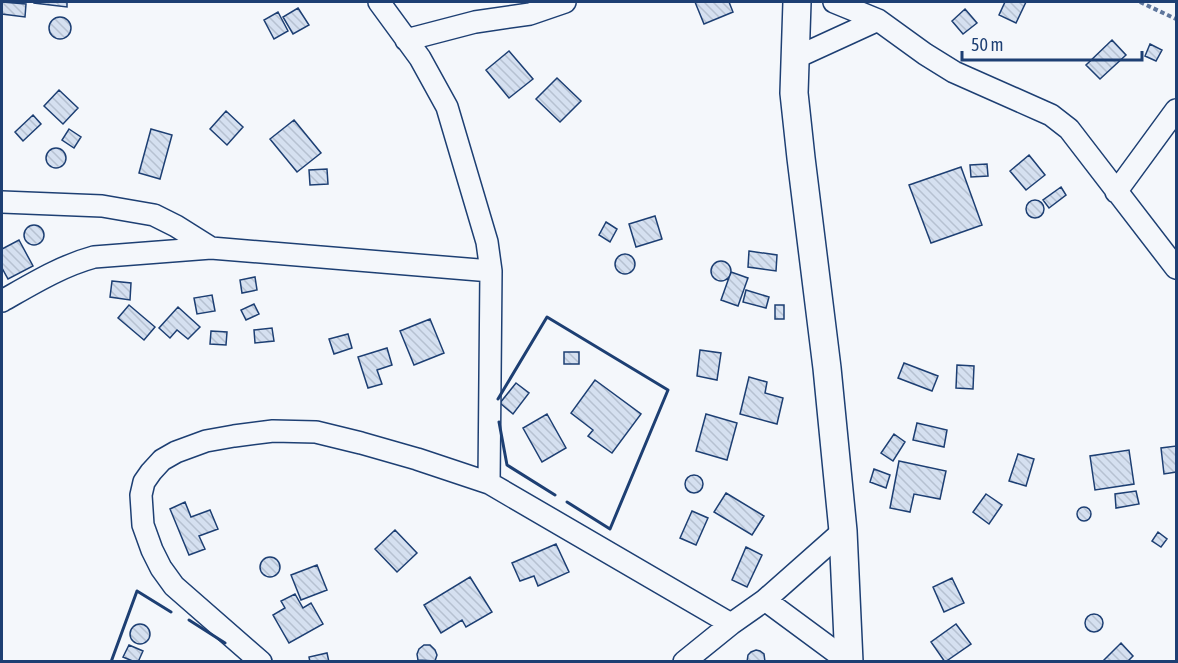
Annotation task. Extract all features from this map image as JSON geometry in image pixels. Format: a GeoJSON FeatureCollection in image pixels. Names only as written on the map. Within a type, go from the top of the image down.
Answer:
{"type":"FeatureCollection","features":[{"type":"Feature","properties":{"kind":"street"},"geometry":{"type":"LineString","coordinates":[[379,2],[425,66],[447,107],[487,242],[491,271],[489,483]]}},
{"type":"Feature","properties":{"kind":"street"},"geometry":{"type":"LineString","coordinates":[[406,40],[475,22],[530,14],[565,2]]}},
{"type":"Feature","properties":{"kind":"street"},"geometry":{"type":"LineString","coordinates":[[797,2],[794,93],[827,368],[843,531],[849,662]]}},
{"type":"Feature","properties":{"kind":"street"},"geometry":{"type":"LineString","coordinates":[[834,2],[878,20],[954,72],[1051,116],[1069,129],[1176,268]]}},
{"type":"Feature","properties":{"kind":"street"},"geometry":{"type":"LineString","coordinates":[[795,58],[878,20]]}},
{"type":"Feature","properties":{"kind":"street"},"geometry":{"type":"LineString","coordinates":[[1116,192],[1176,110]]}},
{"type":"Feature","properties":{"kind":"street"},"geometry":{"type":"LineString","coordinates":[[2,202],[102,206],[154,215],[211,248]]}},
{"type":"Feature","properties":{"kind":"street"},"geometry":{"type":"LineString","coordinates":[[2,301],[78,261],[94,257],[211,248],[491,271]]}},
{"type":"Feature","properties":{"kind":"street"},"geometry":{"type":"LineString","coordinates":[[261,662],[174,586],[161,568],[143,525],[141,495],[144,482],[162,460],[176,452],[206,441],[273,431],[316,432],[406,456],[489,483],[731,624]]}},
{"type":"Feature","properties":{"kind":"street"},"geometry":{"type":"LineString","coordinates":[[684,662],[765,600],[843,531]]}},
{"type":"Feature","properties":{"kind":"street"},"geometry":{"type":"LineString","coordinates":[[765,600],[849,662]]}},
{"type":"Feature","properties":{"kind":"path"},"geometry":{"type":"LineString","coordinates":[[1140,2],[1176,19]]}},
{"type":"Feature","properties":{"kind":"building"},"geometry":{"type":"Polygon","coordinates":[[[2,2],[26,4],[25,17],[2,14],[2,2]]]}},
{"type":"Feature","properties":{"kind":"building"},"geometry":{"type":"Polygon","coordinates":[[[67,2],[67,7],[34,3],[67,2]]]}},
{"type":"Feature","properties":{"kind":"building"},"geometry":{"type":"Polygon","coordinates":[[[695,2],[729,2],[733,12],[704,24],[695,2]]]}},
{"type":"Feature","properties":{"kind":"building"},"geometry":{"type":"Polygon","coordinates":[[[1005,2],[1026,2],[1016,23],[999,15],[1005,2]]]}},
{"type":"Feature","properties":{"kind":"building"},"geometry":{"type":"Polygon","coordinates":[[[298,8],[309,25],[293,34],[283,17],[298,8]]]}},
{"type":"Feature","properties":{"kind":"building"},"geometry":{"type":"Polygon","coordinates":[[[965,9],[977,23],[963,34],[952,21],[965,9]]]}},
{"type":"Feature","properties":{"kind":"building"},"geometry":{"type":"Polygon","coordinates":[[[278,12],[288,31],[274,39],[264,20],[278,12]]]}},
{"type":"Feature","properties":{"kind":"building"},"geometry":{"type":"Polygon","coordinates":[[[60,17],[68,20],[71,28],[68,36],[60,39],[52,36],[49,28],[52,20],[60,17]]]}},
{"type":"Feature","properties":{"kind":"building"},"geometry":{"type":"Polygon","coordinates":[[[1112,40],[1126,55],[1100,79],[1086,65],[1112,40]]]}},
{"type":"Feature","properties":{"kind":"building"},"geometry":{"type":"Polygon","coordinates":[[[1150,44],[1162,50],[1156,61],[1145,56],[1150,44]]]}},
{"type":"Feature","properties":{"kind":"building"},"geometry":{"type":"Polygon","coordinates":[[[509,51],[533,79],[509,98],[486,70],[509,51]]]}},
{"type":"Feature","properties":{"kind":"building"},"geometry":{"type":"Polygon","coordinates":[[[557,78],[581,101],[560,122],[536,99],[557,78]]]}},
{"type":"Feature","properties":{"kind":"building"},"geometry":{"type":"Polygon","coordinates":[[[59,90],[78,108],[63,124],[44,106],[59,90]]]}},
{"type":"Feature","properties":{"kind":"building"},"geometry":{"type":"Polygon","coordinates":[[[226,111],[243,127],[227,145],[210,129],[226,111]]]}},
{"type":"Feature","properties":{"kind":"building"},"geometry":{"type":"Polygon","coordinates":[[[33,115],[41,124],[23,141],[15,132],[33,115]]]}},
{"type":"Feature","properties":{"kind":"building"},"geometry":{"type":"Polygon","coordinates":[[[294,120],[321,153],[297,172],[270,139],[294,120]]]}},
{"type":"Feature","properties":{"kind":"building"},"geometry":{"type":"Polygon","coordinates":[[[69,129],[81,137],[74,148],[62,140],[69,129]]]}},
{"type":"Feature","properties":{"kind":"building"},"geometry":{"type":"Polygon","coordinates":[[[151,129],[172,135],[160,179],[139,173],[151,129]]]}},
{"type":"Feature","properties":{"kind":"building"},"geometry":{"type":"Polygon","coordinates":[[[56,148],[63,151],[66,158],[63,165],[56,168],[49,165],[46,158],[49,151],[56,148]]]}},
{"type":"Feature","properties":{"kind":"building"},"geometry":{"type":"Polygon","coordinates":[[[1029,155],[1045,175],[1026,190],[1010,171],[1029,155]]]}},
{"type":"Feature","properties":{"kind":"building"},"geometry":{"type":"Polygon","coordinates":[[[987,164],[988,176],[971,177],[970,165],[987,164]]]}},
{"type":"Feature","properties":{"kind":"building"},"geometry":{"type":"Polygon","coordinates":[[[961,167],[982,225],[931,243],[909,185],[961,167]]]}},
{"type":"Feature","properties":{"kind":"building"},"geometry":{"type":"Polygon","coordinates":[[[327,169],[328,184],[310,185],[309,170],[327,169]]]}},
{"type":"Feature","properties":{"kind":"building"},"geometry":{"type":"Polygon","coordinates":[[[1061,187],[1066,195],[1049,208],[1043,200],[1061,187]]]}},
{"type":"Feature","properties":{"kind":"building"},"geometry":{"type":"Polygon","coordinates":[[[1035,200],[1041,203],[1044,209],[1041,215],[1035,218],[1029,215],[1026,209],[1029,203],[1035,200]]]}},
{"type":"Feature","properties":{"kind":"building"},"geometry":{"type":"Polygon","coordinates":[[[655,216],[662,239],[636,247],[629,224],[655,216]]]}},
{"type":"Feature","properties":{"kind":"building"},"geometry":{"type":"Polygon","coordinates":[[[606,222],[617,229],[610,242],[599,235],[606,222]]]}},
{"type":"Feature","properties":{"kind":"building"},"geometry":{"type":"Polygon","coordinates":[[[34,225],[41,228],[44,235],[41,242],[34,245],[27,242],[24,235],[27,228],[34,225]]]}},
{"type":"Feature","properties":{"kind":"building"},"geometry":{"type":"Polygon","coordinates":[[[19,240],[33,266],[8,279],[2,268],[2,249],[19,240]]]}},
{"type":"Feature","properties":{"kind":"building"},"geometry":{"type":"Polygon","coordinates":[[[749,251],[777,255],[776,271],[748,267],[749,251]]]}},
{"type":"Feature","properties":{"kind":"building"},"geometry":{"type":"Polygon","coordinates":[[[625,254],[632,257],[635,264],[632,271],[625,274],[618,271],[615,264],[618,257],[625,254]]]}},
{"type":"Feature","properties":{"kind":"building"},"geometry":{"type":"Polygon","coordinates":[[[721,261],[728,264],[731,271],[728,278],[721,281],[714,278],[711,271],[714,264],[721,261]]]}},
{"type":"Feature","properties":{"kind":"building"},"geometry":{"type":"Polygon","coordinates":[[[731,272],[748,278],[738,306],[721,300],[731,272]]]}},
{"type":"Feature","properties":{"kind":"building"},"geometry":{"type":"Polygon","coordinates":[[[255,277],[257,290],[242,293],[240,280],[255,277]]]}},
{"type":"Feature","properties":{"kind":"building"},"geometry":{"type":"Polygon","coordinates":[[[112,281],[131,283],[130,300],[110,297],[112,281]]]}},
{"type":"Feature","properties":{"kind":"building"},"geometry":{"type":"Polygon","coordinates":[[[746,290],[769,297],[766,308],[743,302],[746,290]]]}},
{"type":"Feature","properties":{"kind":"building"},"geometry":{"type":"Polygon","coordinates":[[[212,295],[215,311],[197,314],[194,298],[212,295]]]}},
{"type":"Feature","properties":{"kind":"building"},"geometry":{"type":"Polygon","coordinates":[[[254,304],[259,314],[246,320],[241,310],[254,304]]]}},
{"type":"Feature","properties":{"kind":"building"},"geometry":{"type":"Polygon","coordinates":[[[129,305],[155,327],[144,340],[118,318],[129,305]]]}},
{"type":"Feature","properties":{"kind":"building"},"geometry":{"type":"Polygon","coordinates":[[[775,305],[784,305],[784,319],[775,319],[775,305]]]}},
{"type":"Feature","properties":{"kind":"building"},"geometry":{"type":"Polygon","coordinates":[[[178,307],[200,327],[188,339],[177,330],[170,338],[159,328],[178,307]]]}},
{"type":"Feature","properties":{"kind":"building"},"geometry":{"type":"Polygon","coordinates":[[[430,319],[444,353],[414,365],[400,331],[430,319]]]}},
{"type":"Feature","properties":{"kind":"building"},"geometry":{"type":"Polygon","coordinates":[[[272,328],[274,341],[255,343],[254,330],[272,328]]]}},
{"type":"Feature","properties":{"kind":"building"},"geometry":{"type":"Polygon","coordinates":[[[211,331],[227,332],[226,345],[210,344],[211,331]]]}},
{"type":"Feature","properties":{"kind":"building"},"geometry":{"type":"Polygon","coordinates":[[[348,334],[352,348],[334,354],[329,339],[348,334]]]}},
{"type":"Feature","properties":{"kind":"building"},"geometry":{"type":"Polygon","coordinates":[[[387,348],[392,365],[377,370],[382,384],[368,388],[358,357],[387,348]]]}},
{"type":"Feature","properties":{"kind":"building"},"geometry":{"type":"Polygon","coordinates":[[[700,350],[721,353],[717,380],[697,376],[700,350]]]}},
{"type":"Feature","properties":{"kind":"building"},"geometry":{"type":"Polygon","coordinates":[[[564,352],[579,352],[579,364],[564,364],[564,352]]]}},
{"type":"Feature","properties":{"kind":"building"},"geometry":{"type":"Polygon","coordinates":[[[904,363],[938,376],[932,391],[898,378],[904,363]]]}},
{"type":"Feature","properties":{"kind":"building"},"geometry":{"type":"Polygon","coordinates":[[[957,365],[974,366],[973,389],[956,388],[957,365]]]}},
{"type":"Feature","properties":{"kind":"building"},"geometry":{"type":"Polygon","coordinates":[[[749,377],[767,382],[765,393],[783,398],[777,424],[740,414],[749,377]]]}},
{"type":"Feature","properties":{"kind":"building"},"geometry":{"type":"Polygon","coordinates":[[[595,380],[641,414],[612,453],[588,436],[593,430],[571,413],[595,380]]]}},
{"type":"Feature","properties":{"kind":"building"},"geometry":{"type":"Polygon","coordinates":[[[516,383],[529,393],[513,414],[500,403],[516,383]]]}},
{"type":"Feature","properties":{"kind":"building"},"geometry":{"type":"Polygon","coordinates":[[[547,414],[566,448],[542,462],[523,428],[547,414]]]}},
{"type":"Feature","properties":{"kind":"building"},"geometry":{"type":"Polygon","coordinates":[[[706,414],[737,423],[727,460],[696,451],[706,414]]]}},
{"type":"Feature","properties":{"kind":"building"},"geometry":{"type":"Polygon","coordinates":[[[917,423],[947,430],[944,447],[913,440],[917,423]]]}},
{"type":"Feature","properties":{"kind":"building"},"geometry":{"type":"Polygon","coordinates":[[[894,434],[905,442],[893,461],[881,453],[894,434]]]}},
{"type":"Feature","properties":{"kind":"building"},"geometry":{"type":"Polygon","coordinates":[[[1176,446],[1176,472],[1164,474],[1161,448],[1176,446]]]}},
{"type":"Feature","properties":{"kind":"building"},"geometry":{"type":"Polygon","coordinates":[[[1129,450],[1134,484],[1095,490],[1090,456],[1129,450]]]}},
{"type":"Feature","properties":{"kind":"building"},"geometry":{"type":"Polygon","coordinates":[[[1018,454],[1034,459],[1026,486],[1009,481],[1018,454]]]}},
{"type":"Feature","properties":{"kind":"building"},"geometry":{"type":"Polygon","coordinates":[[[899,461],[946,471],[940,499],[914,494],[910,512],[890,508],[899,461]]]}},
{"type":"Feature","properties":{"kind":"building"},"geometry":{"type":"Polygon","coordinates":[[[874,469],[890,475],[886,488],[870,482],[874,469]]]}},
{"type":"Feature","properties":{"kind":"building"},"geometry":{"type":"Polygon","coordinates":[[[694,475],[700,478],[703,484],[700,490],[694,493],[688,490],[685,484],[688,478],[694,475]]]}},
{"type":"Feature","properties":{"kind":"building"},"geometry":{"type":"Polygon","coordinates":[[[1136,491],[1139,504],[1116,508],[1115,494],[1136,491]]]}},
{"type":"Feature","properties":{"kind":"building"},"geometry":{"type":"Polygon","coordinates":[[[726,493],[764,516],[752,535],[714,512],[726,493]]]}},
{"type":"Feature","properties":{"kind":"building"},"geometry":{"type":"Polygon","coordinates":[[[986,494],[1002,505],[989,524],[973,512],[986,494]]]}},
{"type":"Feature","properties":{"kind":"building"},"geometry":{"type":"Polygon","coordinates":[[[185,502],[191,517],[210,510],[218,529],[199,536],[205,549],[189,555],[170,509],[185,502]]]}},
{"type":"Feature","properties":{"kind":"building"},"geometry":{"type":"Polygon","coordinates":[[[1081,507],[1087,507],[1091,514],[1087,521],[1081,521],[1077,517],[1077,511],[1081,507]]]}},
{"type":"Feature","properties":{"kind":"building"},"geometry":{"type":"Polygon","coordinates":[[[692,511],[708,518],[696,545],[680,538],[692,511]]]}},
{"type":"Feature","properties":{"kind":"building"},"geometry":{"type":"Polygon","coordinates":[[[395,530],[417,553],[397,572],[375,549],[395,530]]]}},
{"type":"Feature","properties":{"kind":"building"},"geometry":{"type":"Polygon","coordinates":[[[1158,532],[1167,539],[1161,547],[1152,541],[1158,532]]]}},
{"type":"Feature","properties":{"kind":"building"},"geometry":{"type":"Polygon","coordinates":[[[556,544],[569,572],[538,586],[534,576],[520,581],[512,563],[556,544]]]}},
{"type":"Feature","properties":{"kind":"building"},"geometry":{"type":"Polygon","coordinates":[[[746,547],[762,555],[747,587],[732,580],[746,547]]]}},
{"type":"Feature","properties":{"kind":"building"},"geometry":{"type":"Polygon","coordinates":[[[270,557],[277,560],[280,567],[277,574],[270,577],[263,574],[260,567],[263,560],[270,557]]]}},
{"type":"Feature","properties":{"kind":"building"},"geometry":{"type":"Polygon","coordinates":[[[317,565],[327,590],[301,600],[291,575],[317,565]]]}},
{"type":"Feature","properties":{"kind":"building"},"geometry":{"type":"Polygon","coordinates":[[[470,577],[492,612],[466,627],[462,620],[441,633],[424,605],[470,577]]]}},
{"type":"Feature","properties":{"kind":"building"},"geometry":{"type":"Polygon","coordinates":[[[952,578],[964,603],[944,612],[933,587],[952,578]]]}},
{"type":"Feature","properties":{"kind":"building"},"geometry":{"type":"Polygon","coordinates":[[[295,594],[303,608],[311,603],[323,624],[289,643],[273,615],[285,608],[281,601],[295,594]]]}},
{"type":"Feature","properties":{"kind":"building"},"geometry":{"type":"Polygon","coordinates":[[[1094,614],[1100,617],[1103,623],[1100,629],[1094,632],[1088,629],[1085,623],[1088,617],[1094,614]]]}},
{"type":"Feature","properties":{"kind":"building"},"geometry":{"type":"Polygon","coordinates":[[[140,624],[147,627],[150,634],[147,641],[140,644],[133,641],[130,634],[133,627],[140,624]]]}},
{"type":"Feature","properties":{"kind":"building"},"geometry":{"type":"Polygon","coordinates":[[[956,624],[971,644],[945,662],[931,642],[956,624]]]}},
{"type":"Feature","properties":{"kind":"building"},"geometry":{"type":"Polygon","coordinates":[[[1121,643],[1133,656],[1127,662],[1102,662],[1121,643]]]}},
{"type":"Feature","properties":{"kind":"building"},"geometry":{"type":"Polygon","coordinates":[[[129,645],[143,651],[138,662],[123,657],[129,645]]]}},
{"type":"Feature","properties":{"kind":"building"},"geometry":{"type":"Polygon","coordinates":[[[424,645],[430,645],[435,650],[437,655],[435,661],[418,660],[419,649],[424,645]]]}},
{"type":"Feature","properties":{"kind":"building"},"geometry":{"type":"Polygon","coordinates":[[[756,650],[764,654],[765,662],[747,662],[748,655],[756,650]]]}},
{"type":"Feature","properties":{"kind":"building"},"geometry":{"type":"Polygon","coordinates":[[[327,653],[329,662],[310,662],[309,657],[327,653]]]}},
{"type":"Feature","properties":{"kind":"wall"},"geometry":{"type":"LineString","coordinates":[[498,399],[547,317],[668,390],[610,529],[567,502]]}},
{"type":"Feature","properties":{"kind":"wall"},"geometry":{"type":"LineString","coordinates":[[499,422],[507,465],[555,495]]}},
{"type":"Feature","properties":{"kind":"wall"},"geometry":{"type":"LineString","coordinates":[[111,662],[137,591],[171,612]]}},
{"type":"Feature","properties":{"kind":"wall"},"geometry":{"type":"LineString","coordinates":[[189,620],[225,643]]}}]}
